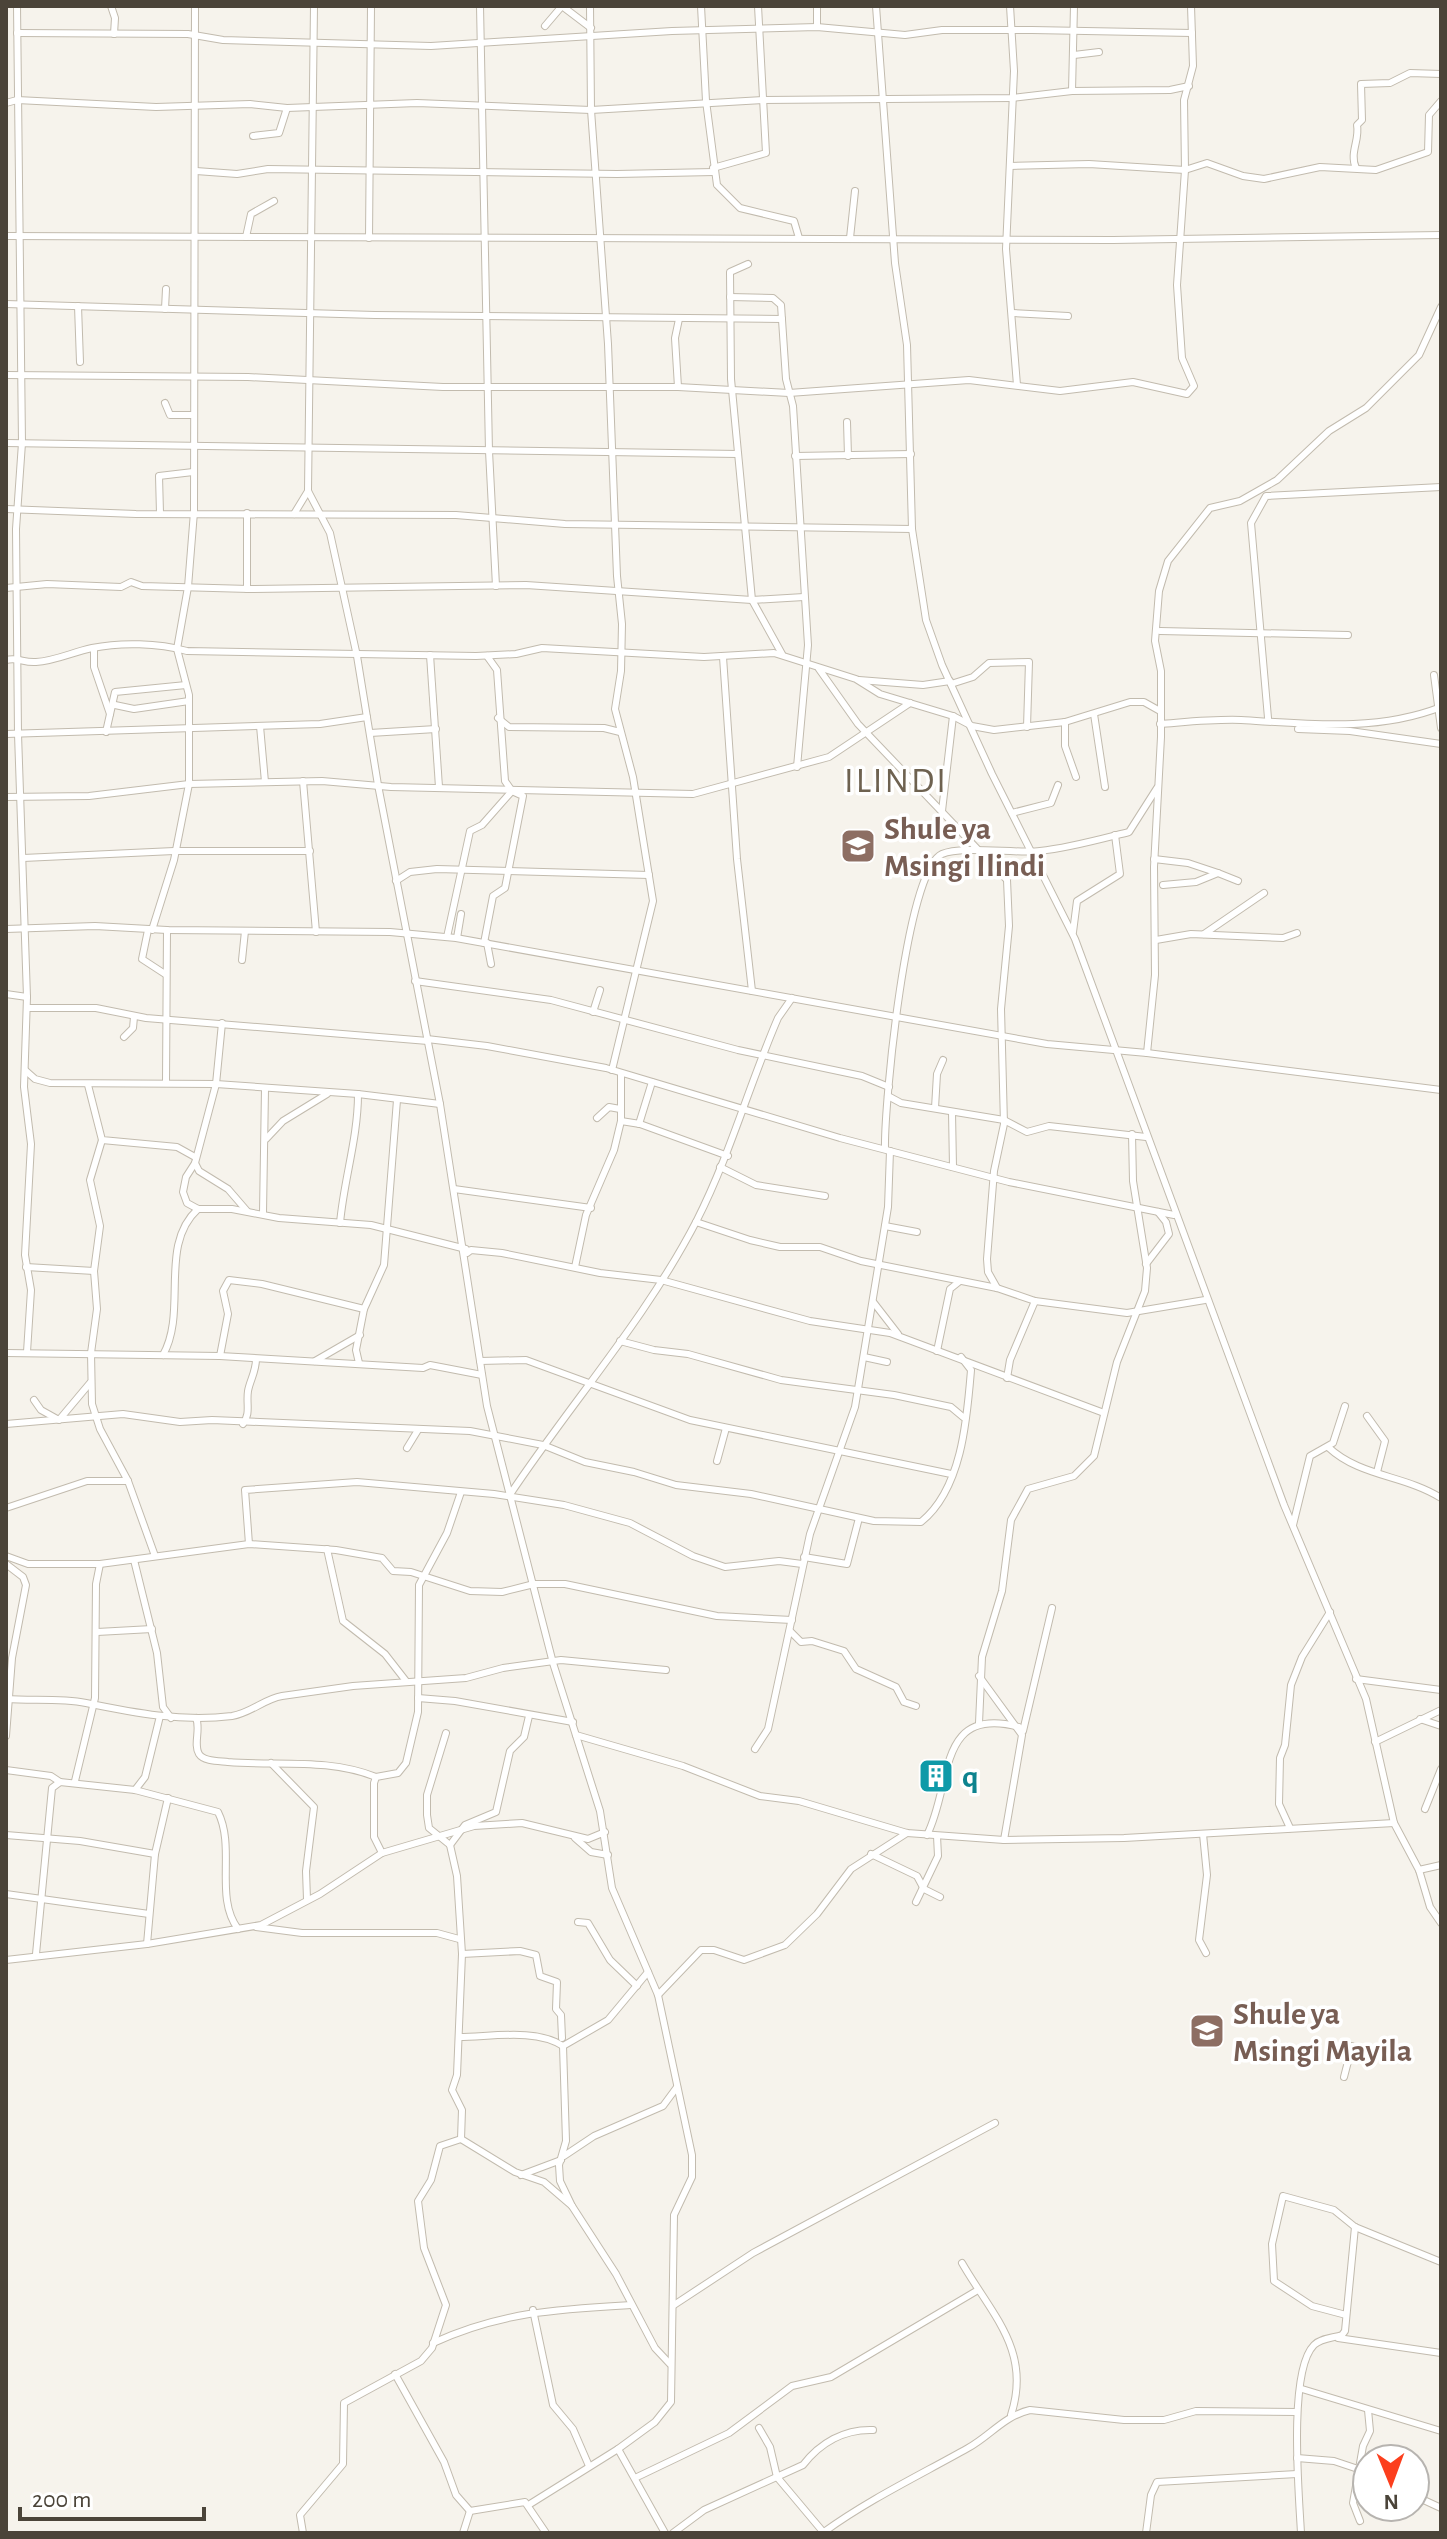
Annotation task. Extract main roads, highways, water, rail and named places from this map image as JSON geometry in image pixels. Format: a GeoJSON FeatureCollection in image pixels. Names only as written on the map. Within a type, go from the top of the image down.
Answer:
{"type":"FeatureCollection","features":[{"type":"Feature","properties":{"kind":"place","name":"Shule ya Msingi Ilindi"},"geometry":{"type":"Point","coordinates":[858,846]}},
{"type":"Feature","properties":{"kind":"place","name":"q"},"geometry":{"type":"Point","coordinates":[936,1776]}},
{"type":"Feature","properties":{"kind":"place","name":"Shule ya Msingi Mayila"},"geometry":{"type":"Point","coordinates":[1207,2031]}},
{"type":"Feature","properties":{"kind":"district","name":"ILINDI"},"geometry":{"type":"Point","coordinates":[896,779]}}]}
